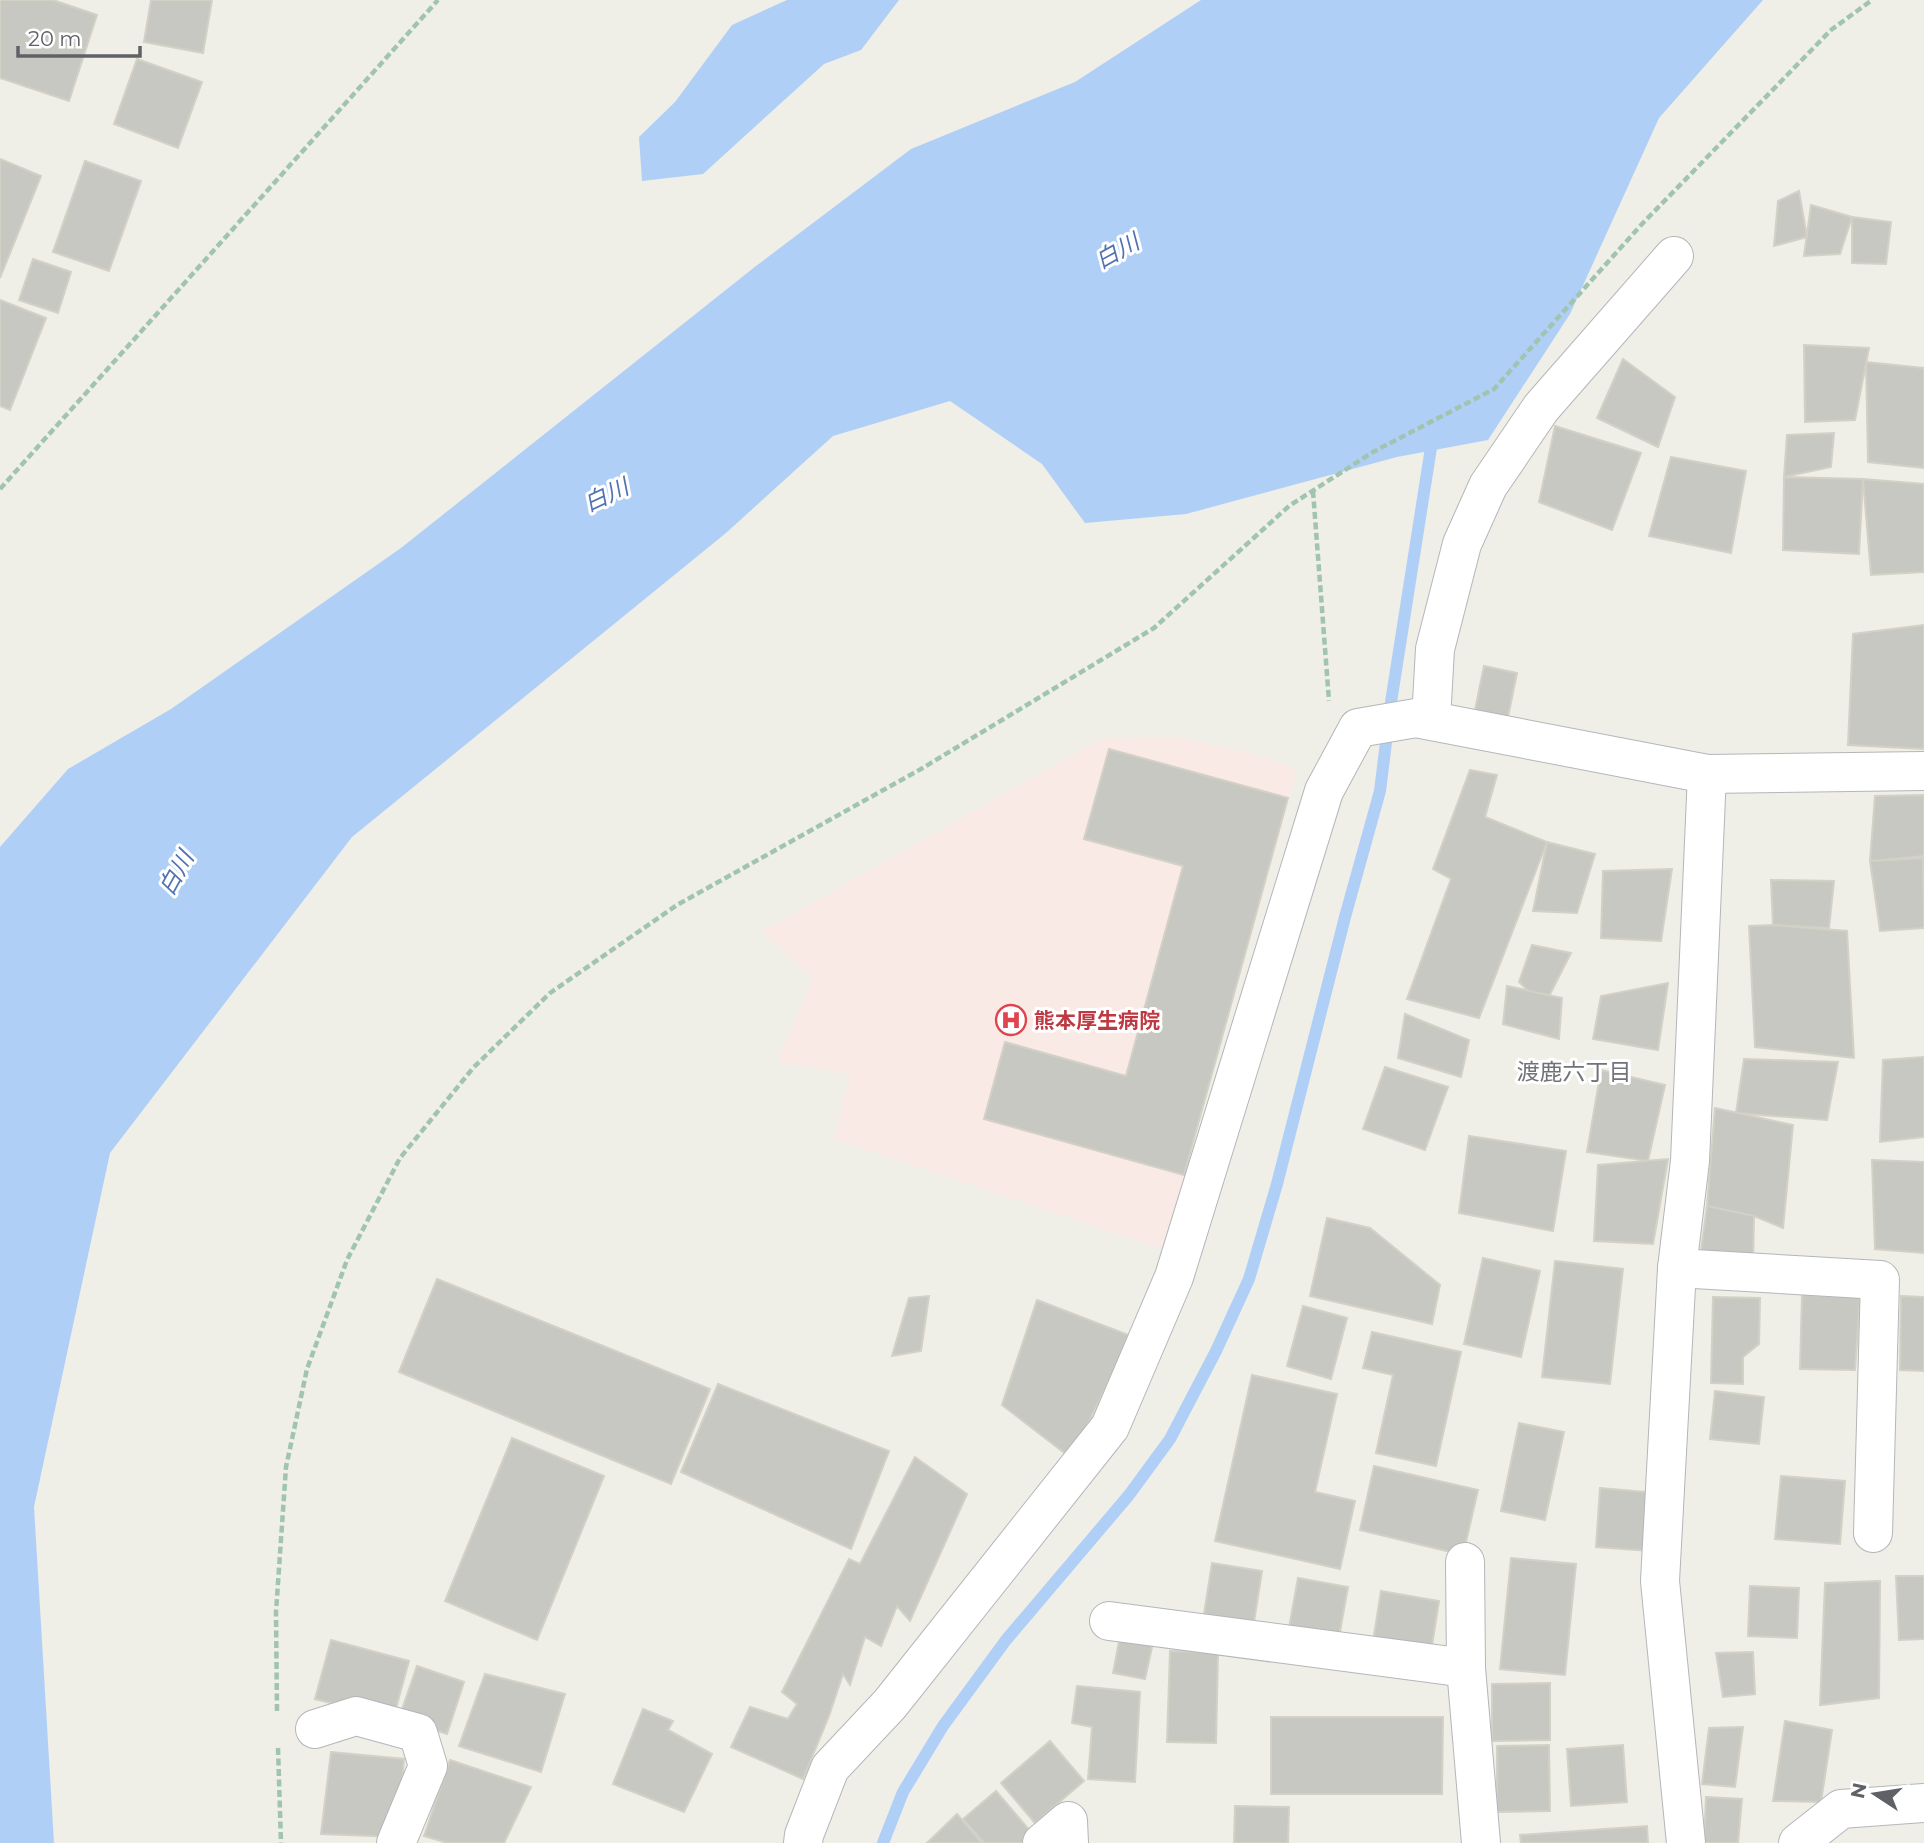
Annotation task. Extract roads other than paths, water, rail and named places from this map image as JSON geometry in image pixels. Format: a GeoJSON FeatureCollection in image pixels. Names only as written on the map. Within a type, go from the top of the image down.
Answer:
{"type":"FeatureCollection","features":[{"type":"Feature","properties":{"kind":"street"},"geometry":{"type":"LineString","coordinates":[[1424,719],[1435,649],[1462,544],[1488,486],[1541,408],[1674,256]]}},
{"type":"Feature","properties":{"kind":"street"},"geometry":{"type":"LineString","coordinates":[[803,1843],[803,1835],[830,1769],[890,1704],[1110,1427],[1174,1278],[1324,791],[1351,742],[1424,719],[1707,774],[1924,771]]}},
{"type":"Feature","properties":{"kind":"street"},"geometry":{"type":"LineString","coordinates":[[1686,1843],[1660,1581],[1677,1268],[1690,1161],[1707,774]]}},
{"type":"Feature","properties":{"kind":"street"},"geometry":{"type":"LineString","coordinates":[[1677,1268],[1880,1280],[1873,1533]]}},
{"type":"Feature","properties":{"kind":"street"},"geometry":{"type":"LineString","coordinates":[[1465,1562],[1466,1668],[1481,1843]]}},
{"type":"Feature","properties":{"kind":"street"},"geometry":{"type":"LineString","coordinates":[[1109,1621],[1466,1668]]}},
{"type":"Feature","properties":{"kind":"street"},"geometry":{"type":"LineString","coordinates":[[315,1728],[356,1716],[418,1733],[428,1766],[396,1843]]}},
{"type":"Feature","properties":{"kind":"street"},"geometry":{"type":"LineString","coordinates":[[1798,1843],[1841,1809],[1924,1803]]}},
{"type":"Feature","properties":{"kind":"street"},"geometry":{"type":"LineString","coordinates":[[1042,1843],[1068,1821],[1069,1843]]}},
{"type":"Feature","properties":{"kind":"water"},"geometry":{"type":"Polygon","coordinates":[[[787,0],[899,0],[861,50],[824,64],[703,174],[642,181],[639,137],[675,102],[732,25],[787,0]]]}},
{"type":"Feature","properties":{"kind":"water","name":"白川"},"geometry":{"type":"Polygon","coordinates":[[[1201,0],[1763,0],[1659,118],[1570,314],[1488,440],[1397,457],[1186,514],[1085,523],[1042,464],[950,401],[833,436],[726,533],[352,837],[110,1153],[34,1507],[54,1843],[0,1843],[0,847],[68,769],[171,709],[401,548],[756,266],[911,149],[1075,82],[1201,0]]]}},
{"type":"Feature","properties":{"kind":"waterway"},"geometry":{"type":"LineString","coordinates":[[883,1843],[903,1792],[943,1726],[1006,1640],[1129,1495],[1170,1439],[1216,1351],[1249,1279],[1277,1184],[1380,791],[1391,702],[1433,435]]}},
{"type":"Feature","properties":{"kind":"place","name":"熊本厚生病院"},"geometry":{"type":"Point","coordinates":[1011,1020]}},
{"type":"Feature","properties":{"kind":"district","name":"渡鹿六丁目"},"geometry":{"type":"Point","coordinates":[1574,1072]}}]}
